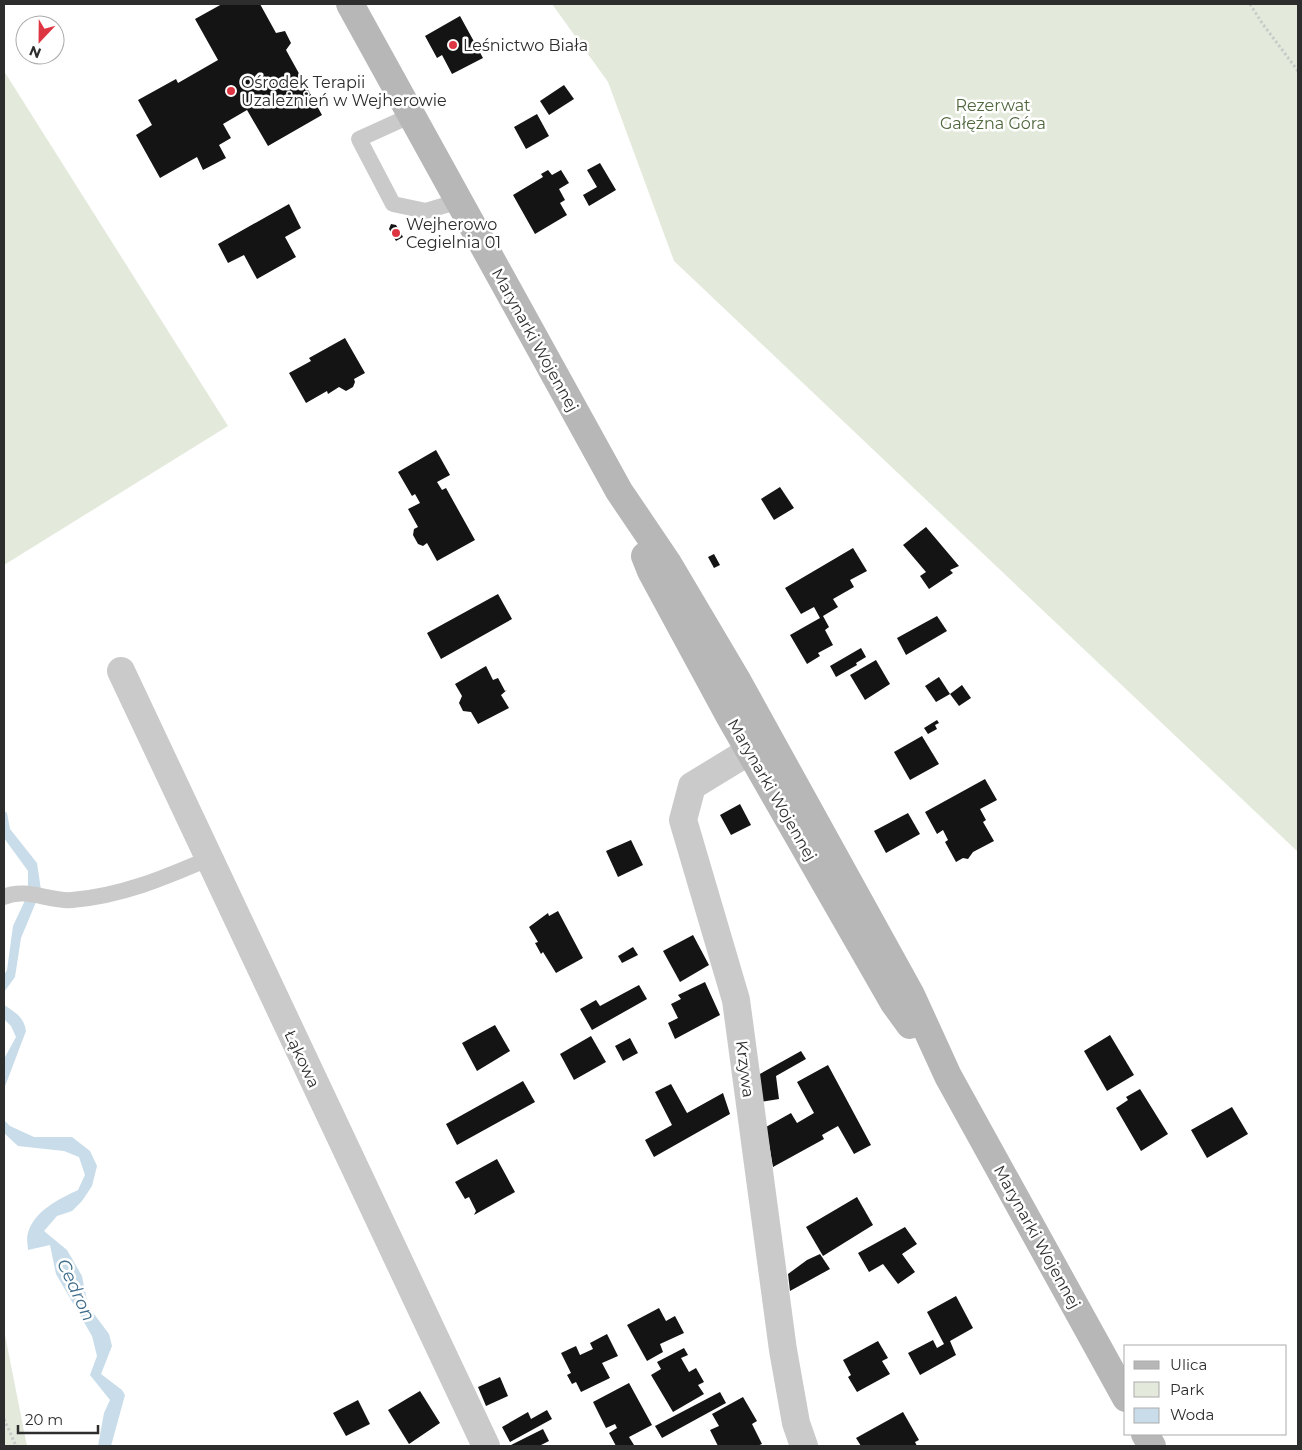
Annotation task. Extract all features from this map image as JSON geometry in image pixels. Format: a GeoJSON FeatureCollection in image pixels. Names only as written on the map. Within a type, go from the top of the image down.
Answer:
{"type":"FeatureCollection","features":[{"type":"Feature","properties":{"kind":"main road","name":"Marynarki Wojennej"},"geometry":{"type":"LineString","coordinates":[[350,4],[619,492],[667,562],[759,745],[894,1003],[948,1076],[1124,1394]]}},
{"type":"Feature","properties":{"kind":"main road"},"geometry":{"type":"LineString","coordinates":[[1146,1435],[1152,1446]]}},
{"type":"Feature","properties":{"kind":"street","name":"Łąkowa"},"geometry":{"type":"LineString","coordinates":[[121,670],[208,859],[486,1446]]}},
{"type":"Feature","properties":{"kind":"street","name":"Krzywa"},"geometry":{"type":"LineString","coordinates":[[759,745],[692,786],[683,820],[736,1000],[783,1350],[796,1423],[804,1446]]}},
{"type":"Feature","properties":{"kind":"lane"},"geometry":{"type":"LineString","coordinates":[[412,116],[358,139],[393,204],[426,211],[459,201]]}},
{"type":"Feature","properties":{"kind":"lane"},"geometry":{"type":"LineString","coordinates":[[4,896],[27,894],[60,900],[115,894],[159,880],[208,859]]}},
{"type":"Feature","properties":{"kind":"path"},"geometry":{"type":"LineString","coordinates":[[1250,4],[1298,71]]}},
{"type":"Feature","properties":{"kind":"path"},"geometry":{"type":"LineString","coordinates":[[4,1419],[16,1446]]}},
{"type":"Feature","properties":{"kind":"green space","name":"Rezerwat Gałęźna Góra"},"geometry":{"type":"Polygon","coordinates":[[[552,4],[1298,4],[1298,852],[674,261],[608,82],[552,4]]]}},
{"type":"Feature","properties":{"kind":"green space"},"geometry":{"type":"Polygon","coordinates":[[[4,71],[228,426],[4,565],[4,71]]]}},
{"type":"Feature","properties":{"kind":"green space"},"geometry":{"type":"Polygon","coordinates":[[[4,1330],[27,1446],[4,1446],[4,1330]]]}},
{"type":"Feature","properties":{"kind":"water"},"geometry":{"type":"Polygon","coordinates":[[[4,811],[7,813],[10,829],[37,863],[41,890],[21,938],[15,977],[4,992],[4,975],[7,970],[13,926],[28,894],[28,871],[4,838],[4,811]]]}},
{"type":"Feature","properties":{"kind":"water"},"geometry":{"type":"Polygon","coordinates":[[[4,1005],[21,1018],[26,1031],[4,1089],[4,1059],[16,1037],[11,1026],[4,1019],[4,1005]]]}},
{"type":"Feature","properties":{"kind":"water","name":"Cedron"},"geometry":{"type":"Polygon","coordinates":[[[4,1120],[10,1126],[34,1137],[72,1137],[90,1151],[97,1166],[92,1186],[82,1201],[72,1211],[57,1216],[44,1231],[67,1250],[82,1276],[88,1306],[109,1334],[112,1346],[101,1374],[122,1390],[125,1395],[111,1446],[98,1446],[104,1413],[110,1400],[90,1375],[97,1356],[92,1336],[56,1274],[50,1245],[28,1250],[27,1235],[36,1218],[41,1212],[63,1197],[78,1190],[85,1175],[79,1157],[64,1151],[18,1146],[4,1133],[4,1120]]]}},
{"type":"Feature","properties":{"kind":"building","name":"Ośrodek Terapii Uzależnień w Wejherowie"},"geometry":{"type":"Polygon","coordinates":[[[222,4],[260,4],[276,33],[285,31],[291,43],[286,50],[322,115],[268,146],[247,110],[223,124],[231,138],[219,145],[226,158],[203,170],[197,157],[160,178],[136,135],[152,125],[138,100],[176,79],[178,83],[218,60],[195,19],[222,4]]]}},
{"type":"Feature","properties":{"kind":"building","name":"Leśnictwo Biała"},"geometry":{"type":"Polygon","coordinates":[[[460,16],[483,58],[452,74],[442,55],[437,58],[425,36],[460,16]]]}},
{"type":"Feature","properties":{"kind":"building"},"geometry":{"type":"Polygon","coordinates":[[[564,85],[574,99],[549,115],[540,101],[564,85]]]}},
{"type":"Feature","properties":{"kind":"building"},"geometry":{"type":"Polygon","coordinates":[[[537,114],[549,136],[526,149],[514,127],[537,114]]]}},
{"type":"Feature","properties":{"kind":"building"},"geometry":{"type":"Polygon","coordinates":[[[600,163],[616,190],[589,206],[583,195],[597,187],[587,170],[600,163]]]}},
{"type":"Feature","properties":{"kind":"building"},"geometry":{"type":"Polygon","coordinates":[[[548,170],[552,175],[561,170],[569,183],[559,189],[565,200],[560,203],[567,215],[535,234],[513,195],[543,177],[541,174],[548,170]]]}},
{"type":"Feature","properties":{"kind":"building"},"geometry":{"type":"Polygon","coordinates":[[[289,204],[301,228],[285,237],[296,257],[257,279],[244,255],[228,263],[218,244],[289,204]]]}},
{"type":"Feature","properties":{"kind":"building","name":"Wejherowo Cegielnia 01"},"geometry":{"type":"Polygon","coordinates":[[[391,224],[396,225],[403,237],[396,241],[389,229],[391,224]]]}},
{"type":"Feature","properties":{"kind":"building"},"geometry":{"type":"Polygon","coordinates":[[[345,338],[365,373],[354,379],[353,387],[346,391],[339,387],[328,394],[327,391],[306,403],[289,373],[311,361],[309,358],[345,338]]]}},
{"type":"Feature","properties":{"kind":"building"},"geometry":{"type":"Polygon","coordinates":[[[436,450],[450,475],[437,482],[442,490],[446,488],[475,540],[437,561],[427,543],[423,546],[418,544],[413,535],[414,529],[418,527],[408,509],[420,503],[415,494],[412,496],[398,472],[436,450]]]}},
{"type":"Feature","properties":{"kind":"building"},"geometry":{"type":"Polygon","coordinates":[[[780,487],[794,508],[774,520],[761,499],[780,487]]]}},
{"type":"Feature","properties":{"kind":"building"},"geometry":{"type":"Polygon","coordinates":[[[926,527],[959,566],[950,570],[953,573],[929,589],[920,576],[926,572],[903,545],[926,527]]]}},
{"type":"Feature","properties":{"kind":"building"},"geometry":{"type":"Polygon","coordinates":[[[853,548],[867,571],[850,580],[854,587],[833,599],[838,607],[823,616],[829,627],[825,630],[833,645],[818,653],[820,656],[807,664],[790,635],[820,618],[814,607],[801,614],[785,588],[853,548]]]}},
{"type":"Feature","properties":{"kind":"building"},"geometry":{"type":"Polygon","coordinates":[[[714,554],[720,565],[714,568],[708,557],[714,554]]]}},
{"type":"Feature","properties":{"kind":"building"},"geometry":{"type":"Polygon","coordinates":[[[498,594],[512,619],[441,659],[427,633],[498,594]]]}},
{"type":"Feature","properties":{"kind":"building"},"geometry":{"type":"Polygon","coordinates":[[[937,616],[947,631],[906,655],[897,638],[937,616]]]}},
{"type":"Feature","properties":{"kind":"building"},"geometry":{"type":"Polygon","coordinates":[[[861,648],[866,657],[856,663],[857,665],[836,677],[830,666],[861,648]]]}},
{"type":"Feature","properties":{"kind":"building"},"geometry":{"type":"Polygon","coordinates":[[[876,660],[890,684],[865,700],[850,675],[876,660]]]}},
{"type":"Feature","properties":{"kind":"building"},"geometry":{"type":"Polygon","coordinates":[[[486,666],[493,680],[498,678],[505,691],[507,690],[501,695],[509,708],[478,724],[471,712],[463,711],[459,703],[462,696],[455,684],[486,666]]]}},
{"type":"Feature","properties":{"kind":"building"},"geometry":{"type":"Polygon","coordinates":[[[939,677],[950,694],[936,702],[925,686],[939,677]]]}},
{"type":"Feature","properties":{"kind":"building"},"geometry":{"type":"Polygon","coordinates":[[[962,685],[971,698],[959,706],[950,694],[962,685]]]}},
{"type":"Feature","properties":{"kind":"building"},"geometry":{"type":"Polygon","coordinates":[[[937,720],[939,723],[935,725],[937,729],[928,734],[924,728],[937,720]]]}},
{"type":"Feature","properties":{"kind":"building"},"geometry":{"type":"Polygon","coordinates":[[[922,736],[939,764],[910,780],[894,752],[922,736]]]}},
{"type":"Feature","properties":{"kind":"building"},"geometry":{"type":"Polygon","coordinates":[[[985,779],[997,800],[980,809],[986,820],[983,822],[994,841],[973,852],[968,859],[963,858],[956,862],[945,842],[948,840],[943,830],[937,834],[925,812],[985,779]]]}},
{"type":"Feature","properties":{"kind":"building"},"geometry":{"type":"Polygon","coordinates":[[[740,804],[751,825],[731,835],[720,815],[740,804]]]}},
{"type":"Feature","properties":{"kind":"building"},"geometry":{"type":"Polygon","coordinates":[[[908,813],[920,834],[886,853],[874,831],[908,813]]]}},
{"type":"Feature","properties":{"kind":"building"},"geometry":{"type":"Polygon","coordinates":[[[631,840],[643,865],[618,877],[606,851],[631,840]]]}},
{"type":"Feature","properties":{"kind":"building"},"geometry":{"type":"Polygon","coordinates":[[[558,911],[583,958],[556,973],[543,952],[541,954],[535,943],[538,942],[529,927],[548,913],[549,916],[558,911]]]}},
{"type":"Feature","properties":{"kind":"building"},"geometry":{"type":"Polygon","coordinates":[[[693,935],[709,965],[680,982],[663,951],[693,935]]]}},
{"type":"Feature","properties":{"kind":"building"},"geometry":{"type":"Polygon","coordinates":[[[633,947],[638,955],[622,963],[618,956],[633,947]]]}},
{"type":"Feature","properties":{"kind":"building"},"geometry":{"type":"Polygon","coordinates":[[[705,982],[720,1015],[675,1039],[668,1023],[678,1018],[671,1004],[681,999],[678,995],[705,982]]]}},
{"type":"Feature","properties":{"kind":"building"},"geometry":{"type":"Polygon","coordinates":[[[639,985],[647,999],[592,1030],[580,1009],[596,1000],[600,1006],[639,985]]]}},
{"type":"Feature","properties":{"kind":"building"},"geometry":{"type":"Polygon","coordinates":[[[495,1025],[510,1051],[477,1071],[462,1043],[495,1025]]]}},
{"type":"Feature","properties":{"kind":"building"},"geometry":{"type":"Polygon","coordinates":[[[1110,1035],[1134,1075],[1107,1091],[1084,1051],[1110,1035]]]}},
{"type":"Feature","properties":{"kind":"building"},"geometry":{"type":"Polygon","coordinates":[[[591,1036],[606,1062],[574,1080],[560,1054],[591,1036]]]}},
{"type":"Feature","properties":{"kind":"building"},"geometry":{"type":"Polygon","coordinates":[[[630,1038],[638,1053],[623,1061],[615,1046],[630,1038]]]}},
{"type":"Feature","properties":{"kind":"building"},"geometry":{"type":"Polygon","coordinates":[[[801,1051],[806,1059],[776,1076],[779,1099],[761,1102],[758,1075],[801,1051]]]}},
{"type":"Feature","properties":{"kind":"building"},"geometry":{"type":"Polygon","coordinates":[[[828,1065],[871,1145],[854,1154],[838,1126],[822,1135],[824,1139],[773,1167],[766,1127],[791,1113],[797,1123],[814,1113],[797,1082],[828,1065]]]}},
{"type":"Feature","properties":{"kind":"building"},"geometry":{"type":"Polygon","coordinates":[[[523,1081],[535,1102],[457,1145],[446,1124],[523,1081]]]}},
{"type":"Feature","properties":{"kind":"building"},"geometry":{"type":"Polygon","coordinates":[[[671,1084],[687,1113],[723,1093],[730,1114],[654,1157],[645,1140],[672,1125],[655,1092],[671,1084]]]}},
{"type":"Feature","properties":{"kind":"building"},"geometry":{"type":"Polygon","coordinates":[[[1140,1089],[1168,1134],[1141,1151],[1116,1108],[1128,1100],[1126,1097],[1140,1089]]]}},
{"type":"Feature","properties":{"kind":"building"},"geometry":{"type":"Polygon","coordinates":[[[1232,1107],[1248,1134],[1207,1158],[1191,1130],[1232,1107]]]}},
{"type":"Feature","properties":{"kind":"building"},"geometry":{"type":"Polygon","coordinates":[[[497,1159],[515,1192],[474,1215],[476,1211],[469,1197],[465,1199],[455,1182],[497,1159]]]}},
{"type":"Feature","properties":{"kind":"building"},"geometry":{"type":"Polygon","coordinates":[[[857,1197],[873,1225],[823,1256],[806,1227],[857,1197]]]}},
{"type":"Feature","properties":{"kind":"building"},"geometry":{"type":"Polygon","coordinates":[[[905,1227],[917,1244],[902,1254],[915,1272],[898,1284],[883,1264],[869,1272],[858,1253],[905,1227]]]}},
{"type":"Feature","properties":{"kind":"building"},"geometry":{"type":"Polygon","coordinates":[[[820,1254],[830,1269],[790,1291],[788,1274],[807,1260],[820,1254]]]}},
{"type":"Feature","properties":{"kind":"building"},"geometry":{"type":"Polygon","coordinates":[[[956,1296],[973,1328],[950,1341],[956,1355],[920,1375],[908,1353],[933,1340],[937,1348],[944,1344],[927,1312],[956,1296]]]}},
{"type":"Feature","properties":{"kind":"building"},"geometry":{"type":"Polygon","coordinates":[[[659,1308],[666,1321],[675,1316],[684,1333],[660,1344],[663,1352],[647,1361],[627,1325],[659,1308]]]}},
{"type":"Feature","properties":{"kind":"building"},"geometry":{"type":"Polygon","coordinates":[[[607,1334],[618,1356],[602,1363],[610,1378],[581,1392],[576,1382],[572,1384],[567,1375],[571,1373],[561,1353],[576,1346],[580,1355],[593,1349],[590,1343],[607,1334]]]}},
{"type":"Feature","properties":{"kind":"building"},"geometry":{"type":"Polygon","coordinates":[[[878,1341],[888,1358],[882,1361],[890,1374],[857,1392],[848,1377],[851,1375],[843,1360],[878,1341]]]}},
{"type":"Feature","properties":{"kind":"building"},"geometry":{"type":"Polygon","coordinates":[[[684,1348],[688,1355],[681,1358],[689,1372],[696,1368],[704,1382],[698,1385],[704,1394],[673,1412],[651,1375],[661,1369],[657,1362],[684,1348]]]}},
{"type":"Feature","properties":{"kind":"building"},"geometry":{"type":"Polygon","coordinates":[[[500,1377],[508,1396],[486,1406],[478,1387],[500,1377]]]}},
{"type":"Feature","properties":{"kind":"building"},"geometry":{"type":"Polygon","coordinates":[[[629,1383],[652,1425],[629,1437],[634,1445],[616,1446],[609,1433],[617,1428],[615,1424],[606,1428],[593,1402],[629,1383]]]}},
{"type":"Feature","properties":{"kind":"building"},"geometry":{"type":"Polygon","coordinates":[[[420,1391],[440,1423],[409,1444],[388,1410],[420,1391]]]}},
{"type":"Feature","properties":{"kind":"building"},"geometry":{"type":"Polygon","coordinates":[[[720,1392],[726,1403],[662,1438],[655,1426],[720,1392]]]}},
{"type":"Feature","properties":{"kind":"building"},"geometry":{"type":"Polygon","coordinates":[[[743,1397],[757,1421],[752,1424],[762,1444],[757,1446],[718,1446],[710,1430],[719,1426],[712,1414],[743,1397]]]}},
{"type":"Feature","properties":{"kind":"building"},"geometry":{"type":"Polygon","coordinates":[[[358,1400],[370,1424],[346,1436],[333,1413],[358,1400]]]}},
{"type":"Feature","properties":{"kind":"building"},"geometry":{"type":"Polygon","coordinates":[[[547,1410],[552,1419],[510,1442],[502,1427],[528,1412],[531,1419],[547,1410]]]}},
{"type":"Feature","properties":{"kind":"building"},"geometry":{"type":"Polygon","coordinates":[[[903,1412],[919,1440],[915,1442],[917,1446],[861,1446],[856,1438],[903,1412]]]}},
{"type":"Feature","properties":{"kind":"building"},"geometry":{"type":"Polygon","coordinates":[[[543,1429],[549,1441],[539,1446],[509,1446],[543,1429]]]}},
{"type":"Feature","properties":{"kind":"place","name":"Leśnictwo Biała"},"geometry":{"type":"Point","coordinates":[453,45]}},
{"type":"Feature","properties":{"kind":"place","name":"Ośrodek Terapii Uzależnień w Wejherowie"},"geometry":{"type":"Point","coordinates":[231,91]}},
{"type":"Feature","properties":{"kind":"place","name":"Wejherowo Cegielnia 01"},"geometry":{"type":"Point","coordinates":[396,233]}}]}
